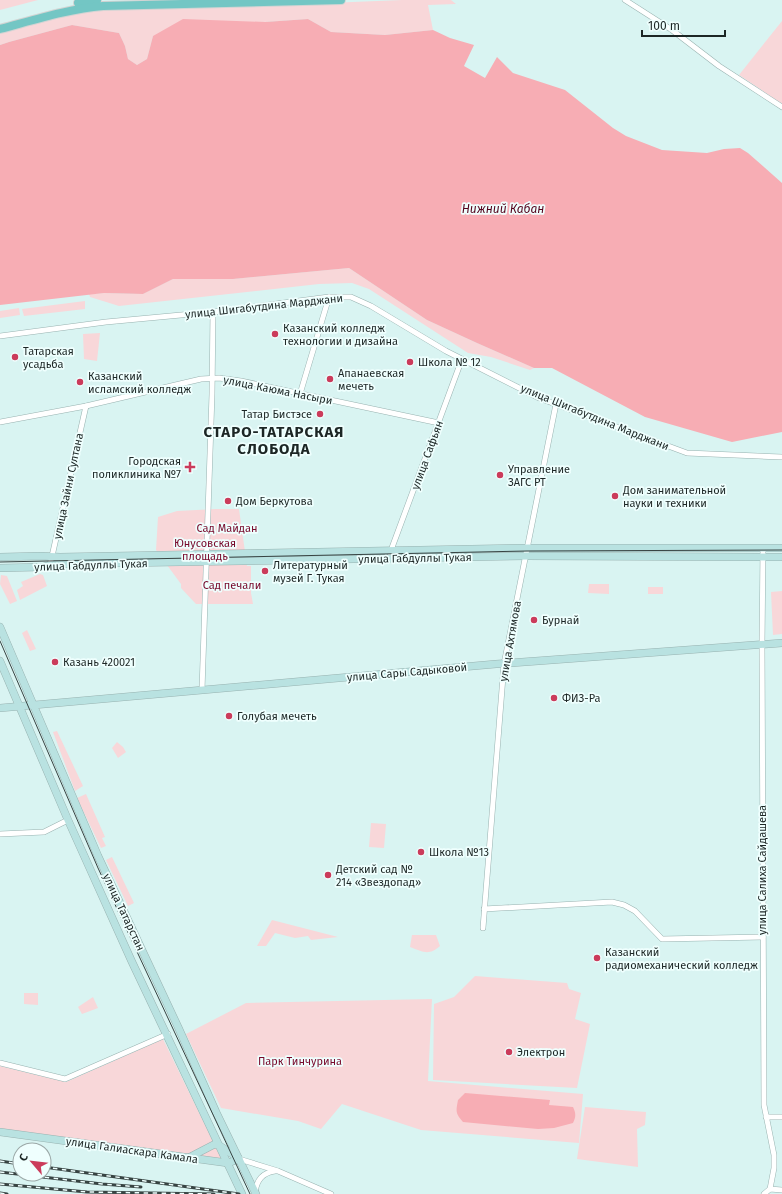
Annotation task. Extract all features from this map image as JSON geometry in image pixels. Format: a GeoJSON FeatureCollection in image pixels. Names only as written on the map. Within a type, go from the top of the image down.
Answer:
{"type":"FeatureCollection","features":[{"type":"Feature","properties":{"kind":"main road"},"geometry":{"type":"LineString","coordinates":[[0,24],[78,2],[97,0]]}},
{"type":"Feature","properties":{"kind":"main road"},"geometry":{"type":"LineString","coordinates":[[0,29],[84,7],[341,0]]}},
{"type":"Feature","properties":{"kind":"main road","name":"улица Габдуллы Тукая"},"geometry":{"type":"LineString","coordinates":[[0,557],[41,556],[388,559],[527,552],[782,548]]}},
{"type":"Feature","properties":{"kind":"main road","name":"улица Габдуллы Тукая"},"geometry":{"type":"LineString","coordinates":[[0,568],[391,551],[782,557]]}},
{"type":"Feature","properties":{"kind":"main road","name":"улица Татарстан"},"geometry":{"type":"LineString","coordinates":[[0,627],[98,856],[255,1193]]}},
{"type":"Feature","properties":{"kind":"main road","name":"улица Сары Садыковой"},"geometry":{"type":"LineString","coordinates":[[0,708],[504,664],[782,643]]}},
{"type":"Feature","properties":{"kind":"main road","name":"улица Татарстан"},"geometry":{"type":"LineString","coordinates":[[0,661],[68,820],[132,962],[168,1034],[242,1194]]}},
{"type":"Feature","properties":{"kind":"main road"},"geometry":{"type":"LineString","coordinates":[[168,1034],[179,1029]]}},
{"type":"Feature","properties":{"kind":"main road","name":"улица Галиаскара Камала"},"geometry":{"type":"LineString","coordinates":[[0,1132],[228,1163],[239,1159]]}},
{"type":"Feature","properties":{"kind":"main road"},"geometry":{"type":"LineString","coordinates":[[188,1158],[215,1144],[239,1159]]}},
{"type":"Feature","properties":{"kind":"street"},"geometry":{"type":"LineString","coordinates":[[625,0],[672,30],[719,66],[782,107]]}},
{"type":"Feature","properties":{"kind":"street"},"geometry":{"type":"LineString","coordinates":[[300,394],[330,296]]}},
{"type":"Feature","properties":{"kind":"street","name":"улица Шигабутдина Марджани"},"geometry":{"type":"LineString","coordinates":[[0,336],[106,322],[213,312],[330,296],[351,297],[362,301],[446,351],[539,398],[686,454],[782,457]]}},
{"type":"Feature","properties":{"kind":"street"},"geometry":{"type":"LineString","coordinates":[[202,690],[212,394],[213,312]]}},
{"type":"Feature","properties":{"kind":"street","name":"улица Сафьян"},"geometry":{"type":"LineString","coordinates":[[388,559],[462,359]]}},
{"type":"Feature","properties":{"kind":"street","name":"улица Каюма Насыри"},"geometry":{"type":"LineString","coordinates":[[0,422],[86,406],[201,379],[212,378],[242,381],[439,423]]}},
{"type":"Feature","properties":{"kind":"street","name":"улица Ахтямова"},"geometry":{"type":"LineString","coordinates":[[483,928],[504,664],[556,404]]}},
{"type":"Feature","properties":{"kind":"street","name":"улица Зайни Султана"},"geometry":{"type":"LineString","coordinates":[[50,565],[86,406]]}},
{"type":"Feature","properties":{"kind":"street","name":"улица Салиха Сайдашева"},"geometry":{"type":"LineString","coordinates":[[763,548],[764,1105],[774,1162],[770,1189]]}},
{"type":"Feature","properties":{"kind":"street"},"geometry":{"type":"LineString","coordinates":[[0,834],[44,832],[68,820]]}},
{"type":"Feature","properties":{"kind":"street"},"geometry":{"type":"LineString","coordinates":[[484,909],[612,902],[624,905],[635,911],[662,938],[763,937]]}},
{"type":"Feature","properties":{"kind":"street"},"geometry":{"type":"LineString","coordinates":[[0,1063],[64,1079],[168,1034]]}},
{"type":"Feature","properties":{"kind":"street"},"geometry":{"type":"LineString","coordinates":[[766,1116],[782,1117]]}},
{"type":"Feature","properties":{"kind":"street"},"geometry":{"type":"LineString","coordinates":[[239,1159],[278,1171],[331,1194]]}},
{"type":"Feature","properties":{"kind":"street"},"geometry":{"type":"LineString","coordinates":[[255,1193],[257,1182],[262,1176],[269,1172],[278,1171]]}},
{"type":"Feature","properties":{"kind":"street"},"geometry":{"type":"LineString","coordinates":[[764,1194],[770,1189],[782,1190]]}},
{"type":"Feature","properties":{"kind":"green space"},"geometry":{"type":"Polygon","coordinates":[[[0,0],[38,0],[0,10],[0,0]]]}},
{"type":"Feature","properties":{"kind":"green space"},"geometry":{"type":"Polygon","coordinates":[[[402,0],[451,0],[456,4],[428,5],[433,30],[385,35],[331,32],[308,19],[265,22],[153,36],[147,59],[137,65],[128,59],[125,46],[119,33],[72,25],[0,45],[0,32],[87,11],[122,7],[254,6],[402,0]]]}},
{"type":"Feature","properties":{"kind":"green space"},"geometry":{"type":"Polygon","coordinates":[[[782,21],[782,104],[739,75],[782,21]]]}},
{"type":"Feature","properties":{"kind":"green space"},"geometry":{"type":"Polygon","coordinates":[[[349,268],[427,320],[534,368],[530,370],[491,357],[468,353],[369,289],[352,283],[319,284],[119,306],[90,297],[89,294],[143,294],[173,279],[233,279],[349,268]]]}},
{"type":"Feature","properties":{"kind":"green space"},"geometry":{"type":"Polygon","coordinates":[[[85,301],[85,309],[24,316],[22,309],[85,301]]]}},
{"type":"Feature","properties":{"kind":"green space"},"geometry":{"type":"Polygon","coordinates":[[[19,308],[20,315],[0,318],[0,311],[19,308]]]}},
{"type":"Feature","properties":{"kind":"green space"},"geometry":{"type":"Polygon","coordinates":[[[100,333],[97,361],[84,359],[83,334],[100,333]]]}},
{"type":"Feature","properties":{"kind":"green space","name":"Юнусовская площадь"},"geometry":{"type":"Polygon","coordinates":[[[239,509],[247,566],[251,566],[251,593],[253,604],[196,604],[181,588],[181,584],[156,550],[158,517],[177,511],[239,509]]]}},
{"type":"Feature","properties":{"kind":"green space"},"geometry":{"type":"Polygon","coordinates":[[[40,574],[43,575],[47,586],[20,600],[17,590],[23,586],[21,582],[40,574]]]}},
{"type":"Feature","properties":{"kind":"green space"},"geometry":{"type":"Polygon","coordinates":[[[1,575],[7,576],[17,601],[10,604],[0,584],[1,575]]]}},
{"type":"Feature","properties":{"kind":"green space"},"geometry":{"type":"Polygon","coordinates":[[[589,584],[609,584],[609,594],[588,593],[589,584]]]}},
{"type":"Feature","properties":{"kind":"green space"},"geometry":{"type":"Polygon","coordinates":[[[648,587],[663,587],[663,594],[648,594],[648,587]]]}},
{"type":"Feature","properties":{"kind":"green space"},"geometry":{"type":"Polygon","coordinates":[[[782,591],[782,634],[773,635],[771,592],[782,591]]]}},
{"type":"Feature","properties":{"kind":"green space"},"geometry":{"type":"Polygon","coordinates":[[[27,630],[36,649],[30,651],[22,633],[27,630]]]}},
{"type":"Feature","properties":{"kind":"green space"},"geometry":{"type":"Polygon","coordinates":[[[57,731],[83,786],[75,791],[53,732],[57,731]]]}},
{"type":"Feature","properties":{"kind":"green space"},"geometry":{"type":"Polygon","coordinates":[[[117,742],[126,752],[118,758],[112,748],[117,742]]]}},
{"type":"Feature","properties":{"kind":"green space"},"geometry":{"type":"Polygon","coordinates":[[[86,794],[105,837],[102,838],[106,846],[101,848],[77,798],[86,794]]]}},
{"type":"Feature","properties":{"kind":"green space"},"geometry":{"type":"Polygon","coordinates":[[[371,823],[386,824],[384,848],[369,847],[371,823]]]}},
{"type":"Feature","properties":{"kind":"green space"},"geometry":{"type":"Polygon","coordinates":[[[112,857],[134,903],[128,906],[106,860],[112,857]]]}},
{"type":"Feature","properties":{"kind":"green space"},"geometry":{"type":"Polygon","coordinates":[[[272,920],[338,937],[311,940],[308,936],[295,938],[275,933],[266,946],[257,946],[272,920]]]}},
{"type":"Feature","properties":{"kind":"green space"},"geometry":{"type":"Polygon","coordinates":[[[412,935],[436,935],[440,946],[429,952],[422,952],[410,947],[412,935]]]}},
{"type":"Feature","properties":{"kind":"green space","name":"Электрон"},"geometry":{"type":"Polygon","coordinates":[[[475,976],[567,983],[569,989],[581,993],[575,1019],[590,1024],[577,1088],[433,1080],[434,1004],[454,997],[475,976]]]}},
{"type":"Feature","properties":{"kind":"green space"},"geometry":{"type":"Polygon","coordinates":[[[24,993],[38,993],[38,1005],[24,1004],[24,993]]]}},
{"type":"Feature","properties":{"kind":"green space"},"geometry":{"type":"Polygon","coordinates":[[[93,997],[98,1008],[82,1014],[78,1007],[93,997]]]}},
{"type":"Feature","properties":{"kind":"green space","name":"Парк Тинчурина"},"geometry":{"type":"Polygon","coordinates":[[[432,999],[428,1081],[583,1094],[579,1143],[421,1130],[342,1104],[321,1129],[298,1121],[221,1108],[186,1034],[246,1003],[432,999]]]}},
{"type":"Feature","properties":{"kind":"green space"},"geometry":{"type":"Polygon","coordinates":[[[163,1039],[222,1160],[0,1130],[0,1066],[66,1082],[163,1039]]]}},
{"type":"Feature","properties":{"kind":"green space"},"geometry":{"type":"Polygon","coordinates":[[[585,1107],[646,1112],[645,1125],[637,1129],[638,1167],[577,1159],[585,1107]]]}},
{"type":"Feature","properties":{"kind":"water","name":"Нижний Кабан"},"geometry":{"type":"Polygon","coordinates":[[[183,19],[265,22],[308,19],[331,32],[385,35],[433,30],[450,38],[474,45],[464,66],[485,78],[497,57],[513,73],[565,90],[613,128],[626,136],[662,150],[707,153],[724,149],[740,148],[748,153],[782,183],[782,432],[732,442],[645,417],[552,368],[534,368],[427,320],[349,268],[233,279],[173,279],[143,294],[104,293],[0,305],[0,45],[72,25],[119,33],[125,46],[128,59],[137,65],[147,59],[153,36],[183,19]]]}},
{"type":"Feature","properties":{"kind":"water"},"geometry":{"type":"Polygon","coordinates":[[[465,1093],[550,1100],[549,1105],[573,1107],[575,1119],[573,1123],[554,1128],[538,1129],[463,1122],[457,1114],[457,1109],[458,1100],[465,1093]]]}},
{"type":"Feature","properties":{"kind":"tram line"},"geometry":{"type":"LineString","coordinates":[[0,562],[527,551],[782,550]]}},
{"type":"Feature","properties":{"kind":"tram line"},"geometry":{"type":"LineString","coordinates":[[0,641],[98,868],[250,1194]]}},
{"type":"Feature","properties":{"kind":"railway"},"geometry":{"type":"LineString","coordinates":[[0,1161],[12,1163]]}},
{"type":"Feature","properties":{"kind":"railway"},"geometry":{"type":"LineString","coordinates":[[52,1168],[239,1194]]}},
{"type":"Feature","properties":{"kind":"railway"},"geometry":{"type":"LineString","coordinates":[[0,1172],[141,1187]]}},
{"type":"Feature","properties":{"kind":"railway"},"geometry":{"type":"LineString","coordinates":[[0,1184],[87,1192],[214,1194]]}},
{"type":"Feature","properties":{"kind":"railway"},"geometry":{"type":"LineString","coordinates":[[0,1193],[7,1194]]}},
{"type":"Feature","properties":{"kind":"place","name":"Казанский колледж технологии и дизайна"},"geometry":{"type":"Point","coordinates":[275,334]}},
{"type":"Feature","properties":{"kind":"place","name":"Татарская усадьба"},"geometry":{"type":"Point","coordinates":[15,357]}},
{"type":"Feature","properties":{"kind":"place","name":"Школа № 12"},"geometry":{"type":"Point","coordinates":[410,362]}},
{"type":"Feature","properties":{"kind":"place","name":"Апанаевская мечеть"},"geometry":{"type":"Point","coordinates":[330,379]}},
{"type":"Feature","properties":{"kind":"place","name":"Казанский исламский колледж"},"geometry":{"type":"Point","coordinates":[80,382]}},
{"type":"Feature","properties":{"kind":"place","name":"Татар Бистэсе"},"geometry":{"type":"Point","coordinates":[320,414]}},
{"type":"Feature","properties":{"kind":"place","name":"Городская поликлиника №7"},"geometry":{"type":"Point","coordinates":[190,467]}},
{"type":"Feature","properties":{"kind":"place","name":"Управление ЗАГС РТ"},"geometry":{"type":"Point","coordinates":[500,475]}},
{"type":"Feature","properties":{"kind":"place","name":"Дом занимательной науки и техники"},"geometry":{"type":"Point","coordinates":[615,496]}},
{"type":"Feature","properties":{"kind":"place","name":"Дом Беркутова"},"geometry":{"type":"Point","coordinates":[228,501]}},
{"type":"Feature","properties":{"kind":"place","name":"Литературный музей Г. Тукая"},"geometry":{"type":"Point","coordinates":[265,571]}},
{"type":"Feature","properties":{"kind":"place","name":"Бурнай"},"geometry":{"type":"Point","coordinates":[534,620]}},
{"type":"Feature","properties":{"kind":"place","name":"Казань 420021"},"geometry":{"type":"Point","coordinates":[55,662]}},
{"type":"Feature","properties":{"kind":"place","name":"ФИЗ-Ра"},"geometry":{"type":"Point","coordinates":[554,698]}},
{"type":"Feature","properties":{"kind":"place","name":"Голубая мечеть"},"geometry":{"type":"Point","coordinates":[229,716]}},
{"type":"Feature","properties":{"kind":"place","name":"Школа №13"},"geometry":{"type":"Point","coordinates":[421,852]}},
{"type":"Feature","properties":{"kind":"place","name":"Детский сад № 214 «Звездопад»"},"geometry":{"type":"Point","coordinates":[328,875]}},
{"type":"Feature","properties":{"kind":"place","name":"Казанский радиомеханический колледж"},"geometry":{"type":"Point","coordinates":[597,958]}},
{"type":"Feature","properties":{"kind":"place","name":"Электрон"},"geometry":{"type":"Point","coordinates":[509,1052]}},
{"type":"Feature","properties":{"kind":"district","name":"СТАРО-ТАТАРСКАЯ СЛОБОДА"},"geometry":{"type":"Point","coordinates":[274,440]}},
{"type":"Feature","properties":{"kind":"park label","name":"Сад Майдан"},"geometry":{"type":"Point","coordinates":[227,528]}},
{"type":"Feature","properties":{"kind":"park label","name":"Сад печали"},"geometry":{"type":"Point","coordinates":[232,585]}}]}
